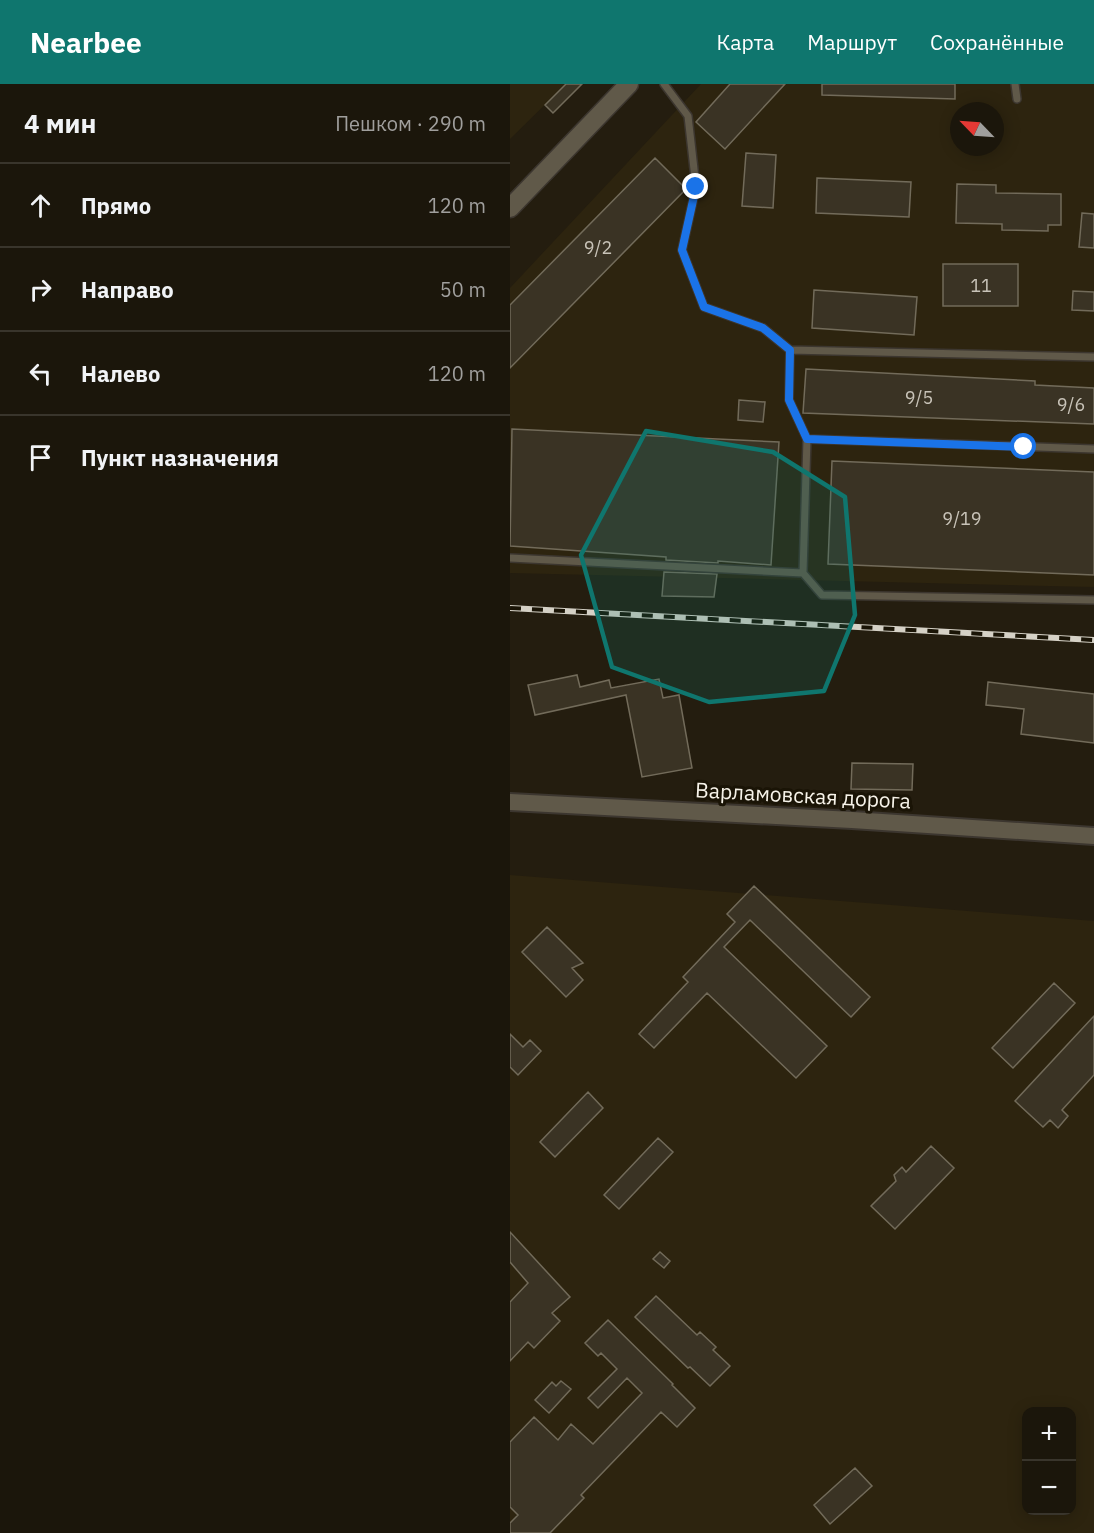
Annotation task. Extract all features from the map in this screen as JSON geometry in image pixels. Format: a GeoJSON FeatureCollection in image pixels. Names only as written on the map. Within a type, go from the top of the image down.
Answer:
{"type":"FeatureCollection","features":[{"type":"Feature","properties":{"kind":"main road"},"geometry":{"type":"LineString","coordinates":[[510,208],[629,84]]}},
{"type":"Feature","properties":{"kind":"street","name":"Варламовская дорога"},"geometry":{"type":"LineString","coordinates":[[510,802],[852,820],[1094,836]]}},
{"type":"Feature","properties":{"kind":"lane"},"geometry":{"type":"LineString","coordinates":[[664,84],[688,116],[696,187],[682,250],[704,307],[763,328],[790,350],[1094,357]]}},
{"type":"Feature","properties":{"kind":"lane"},"geometry":{"type":"LineString","coordinates":[[1015,84],[1017,99]]}},
{"type":"Feature","properties":{"kind":"lane"},"geometry":{"type":"LineString","coordinates":[[790,350],[789,400],[807,439],[803,573],[822,595],[1094,600]]}},
{"type":"Feature","properties":{"kind":"lane"},"geometry":{"type":"LineString","coordinates":[[807,439],[1094,449]]}},
{"type":"Feature","properties":{"kind":"lane"},"geometry":{"type":"LineString","coordinates":[[510,558],[803,573]]}},
{"type":"Feature","properties":{"kind":"highlighted area"},"geometry":{"type":"Polygon","coordinates":[[[646,431],[773,452],[845,497],[855,615],[824,691],[709,702],[612,667],[581,555],[646,431]]]}},
{"type":"Feature","properties":{"kind":"shaded area"},"geometry":{"type":"Polygon","coordinates":[[[510,84],[566,84],[510,139],[510,84]]]}},
{"type":"Feature","properties":{"kind":"shaded area"},"geometry":{"type":"Polygon","coordinates":[[[701,84],[1094,84],[1094,587],[510,573],[510,288],[701,84]]]}},
{"type":"Feature","properties":{"kind":"shaded area"},"geometry":{"type":"Polygon","coordinates":[[[510,875],[1094,921],[1094,1533],[510,1533],[510,875]]]}},
{"type":"Feature","properties":{"kind":"building"},"geometry":{"type":"Polygon","coordinates":[[[566,84],[582,84],[553,113],[545,105],[566,84]]]}},
{"type":"Feature","properties":{"kind":"building"},"geometry":{"type":"Polygon","coordinates":[[[730,84],[785,84],[725,149],[696,122],[730,84]]]}},
{"type":"Feature","properties":{"kind":"building"},"geometry":{"type":"Polygon","coordinates":[[[822,84],[955,84],[955,99],[822,95],[822,84]]]}},
{"type":"Feature","properties":{"kind":"building"},"geometry":{"type":"Polygon","coordinates":[[[746,153],[776,155],[773,208],[742,206],[746,153]]]}},
{"type":"Feature","properties":{"kind":"building"},"geometry":{"type":"Polygon","coordinates":[[[655,158],[686,189],[510,368],[510,305],[655,158]]]}},
{"type":"Feature","properties":{"kind":"building"},"geometry":{"type":"Polygon","coordinates":[[[817,178],[911,182],[909,217],[816,213],[817,178]]]}},
{"type":"Feature","properties":{"kind":"building"},"geometry":{"type":"Polygon","coordinates":[[[957,184],[996,185],[996,193],[1061,194],[1061,225],[1048,225],[1048,231],[1002,230],[1002,224],[956,223],[957,184]]]}},
{"type":"Feature","properties":{"kind":"building"},"geometry":{"type":"Polygon","coordinates":[[[1082,213],[1094,214],[1094,248],[1079,247],[1082,213]]]}},
{"type":"Feature","properties":{"kind":"building"},"geometry":{"type":"Polygon","coordinates":[[[943,264],[1018,264],[1018,306],[943,306],[943,264]]]}},
{"type":"Feature","properties":{"kind":"building"},"geometry":{"type":"Polygon","coordinates":[[[814,290],[917,297],[914,335],[812,328],[814,290]]]}},
{"type":"Feature","properties":{"kind":"building"},"geometry":{"type":"Polygon","coordinates":[[[1073,291],[1094,292],[1094,311],[1072,310],[1073,291]]]}},
{"type":"Feature","properties":{"kind":"building"},"geometry":{"type":"Polygon","coordinates":[[[806,369],[1035,381],[1035,385],[1094,388],[1094,424],[803,413],[806,369]]]}},
{"type":"Feature","properties":{"kind":"building"},"geometry":{"type":"Polygon","coordinates":[[[739,400],[765,402],[763,422],[738,420],[739,400]]]}},
{"type":"Feature","properties":{"kind":"building"},"geometry":{"type":"Polygon","coordinates":[[[512,429],[779,442],[771,565],[666,560],[666,557],[510,546],[512,429]]]}},
{"type":"Feature","properties":{"kind":"building"},"geometry":{"type":"Polygon","coordinates":[[[832,461],[1094,472],[1094,575],[828,564],[832,461]]]}},
{"type":"Feature","properties":{"kind":"building"},"geometry":{"type":"Polygon","coordinates":[[[664,572],[717,574],[714,597],[662,596],[664,572]]]}},
{"type":"Feature","properties":{"kind":"building"},"geometry":{"type":"Polygon","coordinates":[[[577,675],[580,687],[609,680],[611,688],[659,679],[663,698],[679,695],[692,768],[642,777],[626,695],[535,715],[528,685],[577,675]]]}},
{"type":"Feature","properties":{"kind":"building"},"geometry":{"type":"Polygon","coordinates":[[[988,682],[1094,694],[1094,743],[1021,734],[1024,709],[986,705],[988,682]]]}},
{"type":"Feature","properties":{"kind":"building"},"geometry":{"type":"Polygon","coordinates":[[[852,763],[913,764],[912,790],[851,789],[852,763]]]}},
{"type":"Feature","properties":{"kind":"building"},"geometry":{"type":"Polygon","coordinates":[[[754,886],[870,997],[851,1017],[750,920],[724,947],[827,1046],[796,1078],[707,993],[654,1048],[639,1034],[688,982],[683,977],[735,922],[727,914],[754,886]]]}},
{"type":"Feature","properties":{"kind":"building"},"geometry":{"type":"Polygon","coordinates":[[[547,927],[583,963],[572,968],[583,980],[566,997],[522,952],[547,927]]]}},
{"type":"Feature","properties":{"kind":"building"},"geometry":{"type":"Polygon","coordinates":[[[1054,983],[1075,1003],[1013,1068],[992,1048],[1054,983]]]}},
{"type":"Feature","properties":{"kind":"building"},"geometry":{"type":"Polygon","coordinates":[[[1094,1016],[1094,1075],[1062,1110],[1068,1116],[1058,1128],[1050,1120],[1043,1127],[1015,1101],[1094,1016]]]}},
{"type":"Feature","properties":{"kind":"building"},"geometry":{"type":"Polygon","coordinates":[[[510,1034],[523,1047],[530,1040],[541,1051],[518,1075],[510,1067],[510,1034]]]}},
{"type":"Feature","properties":{"kind":"building"},"geometry":{"type":"Polygon","coordinates":[[[588,1092],[603,1108],[555,1157],[540,1142],[588,1092]]]}},
{"type":"Feature","properties":{"kind":"building"},"geometry":{"type":"Polygon","coordinates":[[[658,1138],[673,1152],[619,1209],[604,1195],[658,1138]]]}},
{"type":"Feature","properties":{"kind":"building"},"geometry":{"type":"Polygon","coordinates":[[[931,1146],[954,1168],[895,1229],[871,1206],[896,1181],[894,1175],[902,1167],[906,1172],[931,1146]]]}},
{"type":"Feature","properties":{"kind":"building"},"geometry":{"type":"Polygon","coordinates":[[[510,1232],[570,1297],[552,1313],[560,1321],[534,1348],[528,1342],[510,1361],[510,1302],[528,1283],[510,1262],[510,1232]]]}},
{"type":"Feature","properties":{"kind":"building"},"geometry":{"type":"Polygon","coordinates":[[[660,1252],[670,1261],[664,1268],[653,1259],[660,1252]]]}},
{"type":"Feature","properties":{"kind":"building"},"geometry":{"type":"Polygon","coordinates":[[[656,1296],[697,1335],[700,1332],[716,1347],[713,1350],[730,1366],[710,1386],[635,1317],[656,1296]]]}},
{"type":"Feature","properties":{"kind":"building"},"geometry":{"type":"Polygon","coordinates":[[[608,1320],[695,1408],[677,1427],[661,1412],[581,1495],[584,1498],[550,1533],[510,1533],[510,1523],[518,1515],[510,1507],[510,1442],[534,1417],[558,1440],[571,1424],[593,1444],[642,1393],[627,1378],[598,1408],[588,1398],[617,1369],[601,1353],[598,1356],[585,1343],[608,1320]]]}},
{"type":"Feature","properties":{"kind":"building"},"geometry":{"type":"Polygon","coordinates":[[[561,1381],[571,1389],[549,1413],[535,1400],[552,1382],[556,1386],[561,1381]]]}},
{"type":"Feature","properties":{"kind":"building"},"geometry":{"type":"Polygon","coordinates":[[[855,1468],[872,1486],[830,1524],[814,1505],[855,1468]]]}},
{"type":"Feature","properties":{"kind":"railway"},"geometry":{"type":"LineString","coordinates":[[510,608],[1094,640]]}},
{"type":"Feature","properties":{"kind":"route"},"geometry":{"type":"LineString","coordinates":[[696,187],[682,250],[704,307],[763,328],[790,350],[789,400],[807,439],[1024,447]]}}]}
